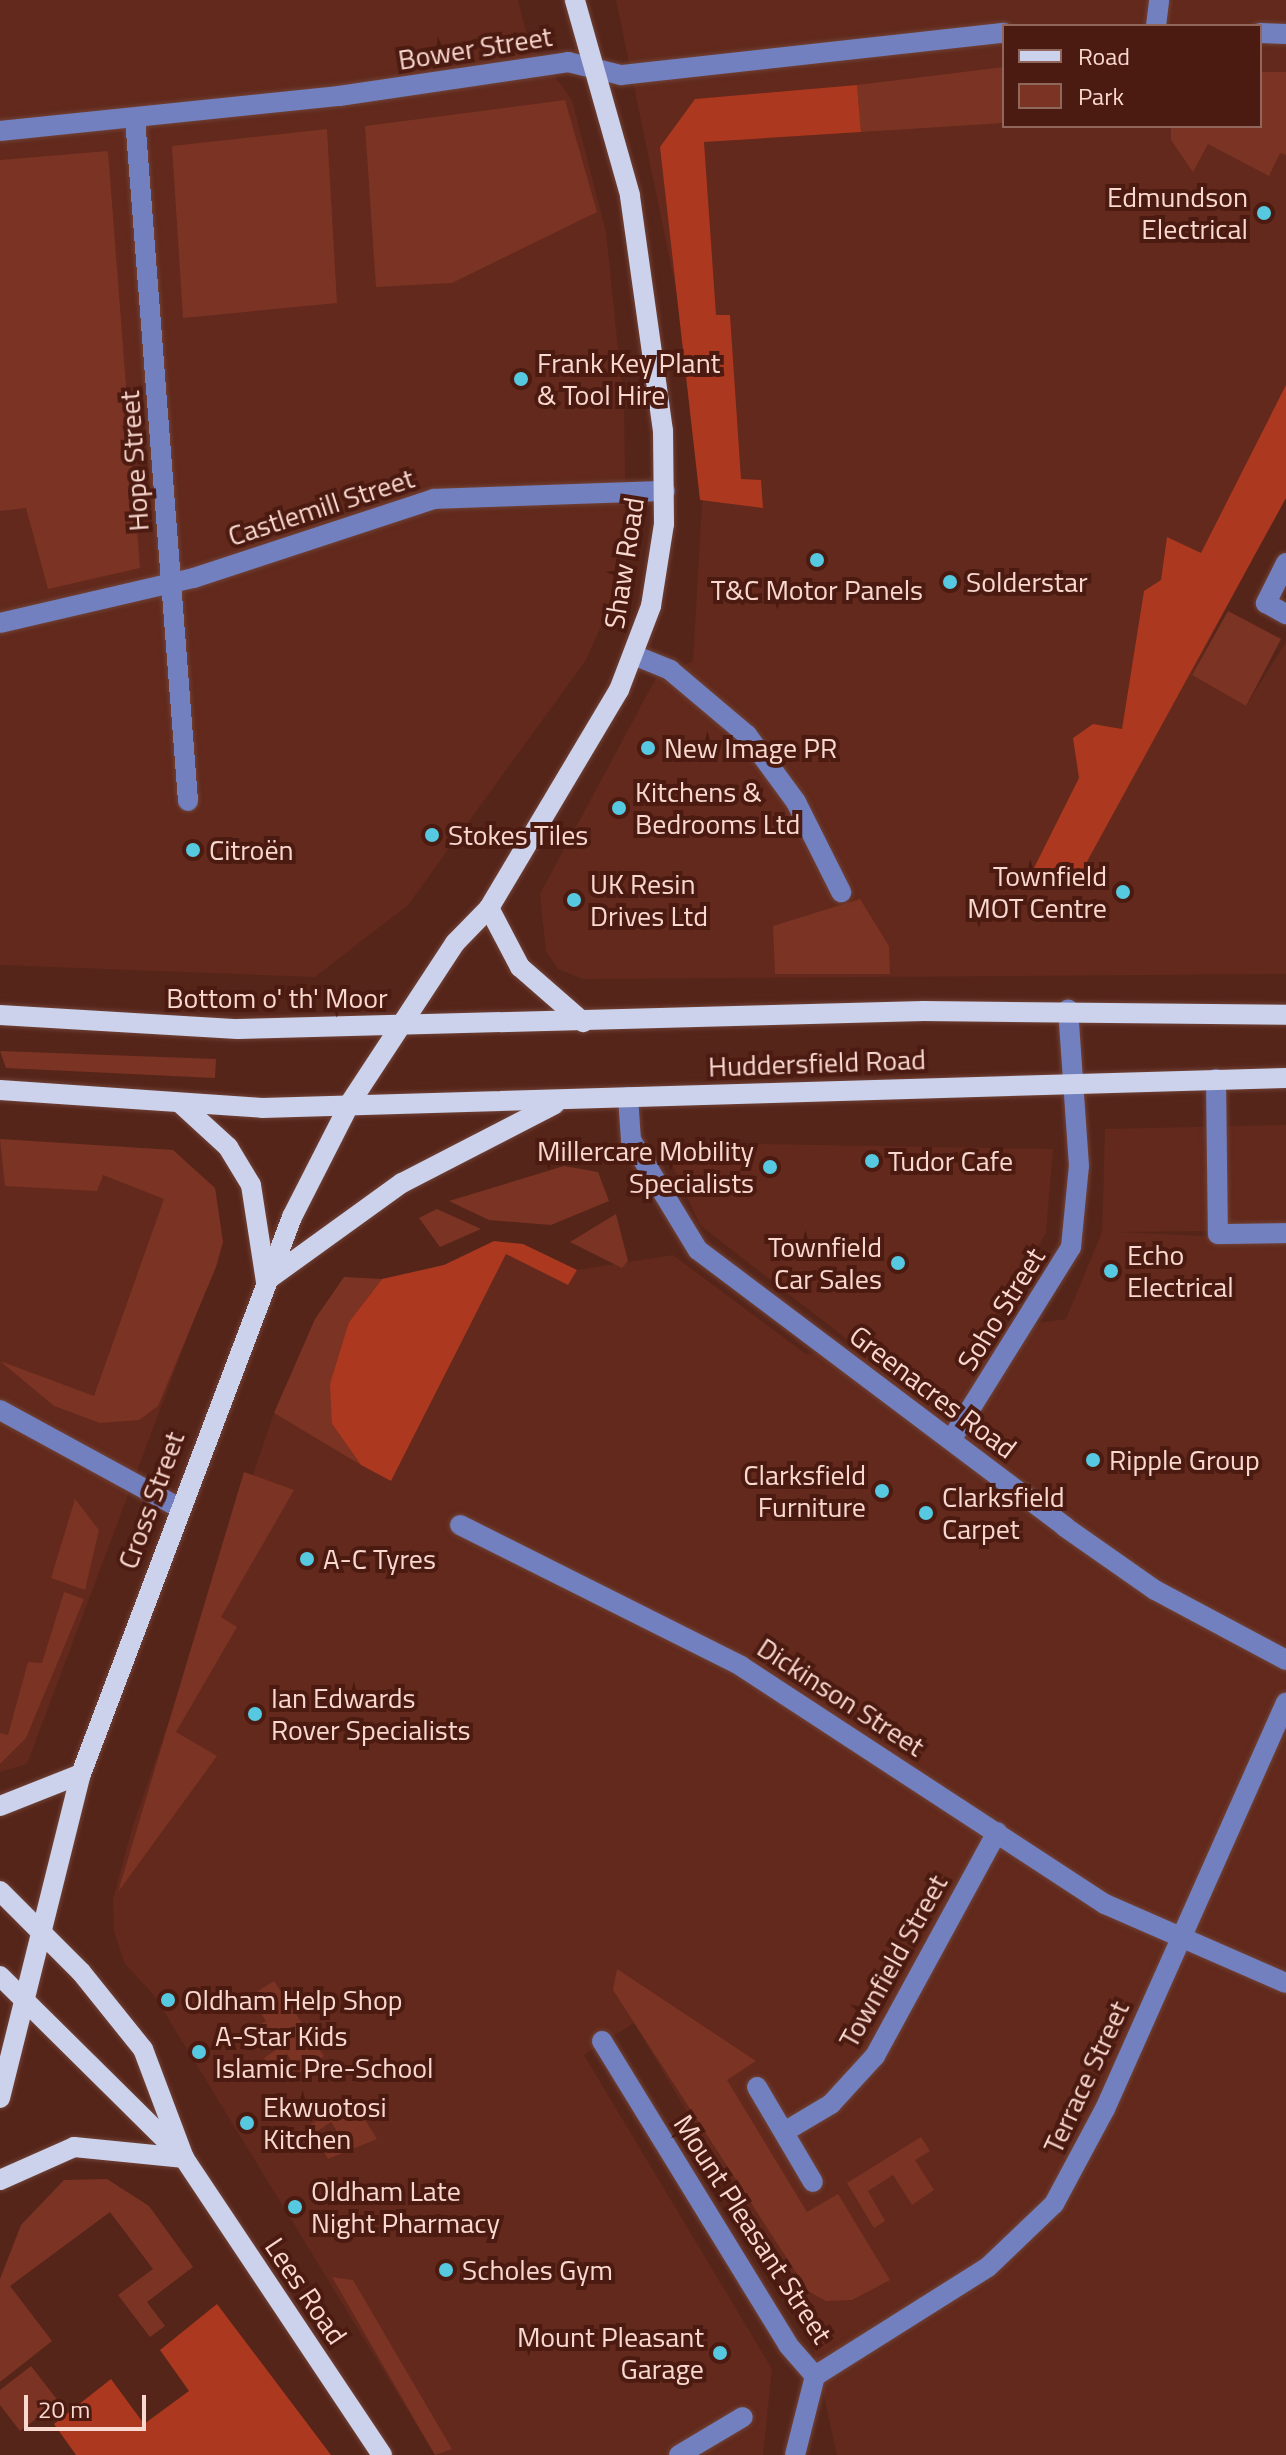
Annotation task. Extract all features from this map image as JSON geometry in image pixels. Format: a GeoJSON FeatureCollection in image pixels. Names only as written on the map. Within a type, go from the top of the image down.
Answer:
{"type":"FeatureCollection","features":[{"type":"Feature","properties":{"kind":"main road","name":"Shaw Road"},"geometry":{"type":"LineString","coordinates":[[401,1026],[469,923],[489,908],[636,656],[651,606],[665,491],[630,195],[597,68],[575,0]]}},
{"type":"Feature","properties":{"kind":"main road"},"geometry":{"type":"LineString","coordinates":[[489,908],[520,967],[583,1022]]}},
{"type":"Feature","properties":{"kind":"main road","name":"Huddersfield Road"},"geometry":{"type":"LineString","coordinates":[[401,1026],[1068,1009],[1286,1015]]}},
{"type":"Feature","properties":{"kind":"main road","name":"Bottom o' th' Moor"},"geometry":{"type":"LineString","coordinates":[[0,1015],[221,1029],[401,1026]]}},
{"type":"Feature","properties":{"kind":"main road","name":"Bottom o' th' Moor"},"geometry":{"type":"LineString","coordinates":[[350,1103],[401,1026]]}},
{"type":"Feature","properties":{"kind":"main road","name":"Huddersfield Road"},"geometry":{"type":"LineString","coordinates":[[350,1103],[558,1102],[628,1097],[1286,1078]]}},
{"type":"Feature","properties":{"kind":"main road"},"geometry":{"type":"LineString","coordinates":[[0,1090],[181,1104],[350,1103]]}},
{"type":"Feature","properties":{"kind":"main road"},"geometry":{"type":"LineString","coordinates":[[181,1104],[228,1147],[251,1185],[266,1282],[402,1183],[558,1102]]}},
{"type":"Feature","properties":{"kind":"main road","name":"Cross Street"},"geometry":{"type":"LineString","coordinates":[[43,1931],[81,1774],[178,1507],[266,1282],[350,1103]]}},
{"type":"Feature","properties":{"kind":"main road"},"geometry":{"type":"LineString","coordinates":[[0,1806],[81,1774]]}},
{"type":"Feature","properties":{"kind":"main road","name":"Lees Road"},"geometry":{"type":"LineString","coordinates":[[0,1891],[43,1931],[143,2049],[184,2158]]}},
{"type":"Feature","properties":{"kind":"main road"},"geometry":{"type":"LineString","coordinates":[[0,2098],[43,1931]]}},
{"type":"Feature","properties":{"kind":"main road","name":"Lees Road"},"geometry":{"type":"LineString","coordinates":[[0,1976],[184,2158],[382,2455]]}},
{"type":"Feature","properties":{"kind":"main road"},"geometry":{"type":"LineString","coordinates":[[0,2180],[74,2147],[184,2158]]}},
{"type":"Feature","properties":{"kind":"street"},"geometry":{"type":"LineString","coordinates":[[1156,24],[1159,0]]}},
{"type":"Feature","properties":{"kind":"street","name":"Bower Street"},"geometry":{"type":"LineString","coordinates":[[0,131],[135,118],[568,62],[621,75],[1002,33]]}},
{"type":"Feature","properties":{"kind":"street"},"geometry":{"type":"LineString","coordinates":[[1262,33],[1286,34]]}},
{"type":"Feature","properties":{"kind":"street","name":"Hope Street"},"geometry":{"type":"LineString","coordinates":[[135,118],[168,583],[188,801]]}},
{"type":"Feature","properties":{"kind":"street","name":"Castlemill Street"},"geometry":{"type":"LineString","coordinates":[[0,623],[168,583],[434,499],[665,491]]}},
{"type":"Feature","properties":{"kind":"street"},"geometry":{"type":"LineString","coordinates":[[1286,563],[1266,603],[1286,614]]}},
{"type":"Feature","properties":{"kind":"street"},"geometry":{"type":"LineString","coordinates":[[636,656],[670,670],[747,735],[796,802],[841,892]]}},
{"type":"Feature","properties":{"kind":"street","name":"Soho Street"},"geometry":{"type":"LineString","coordinates":[[951,1440],[1071,1247],[1079,1166],[1068,1009]]}},
{"type":"Feature","properties":{"kind":"street"},"geometry":{"type":"LineString","coordinates":[[1216,1079],[1218,1234],[1286,1233]]}},
{"type":"Feature","properties":{"kind":"street","name":"Greenacres Road"},"geometry":{"type":"LineString","coordinates":[[628,1097],[631,1140],[682,1235],[951,1440],[1155,1590],[1286,1660]]}},
{"type":"Feature","properties":{"kind":"street"},"geometry":{"type":"LineString","coordinates":[[0,1410],[178,1507]]}},
{"type":"Feature","properties":{"kind":"street","name":"Dickinson Street"},"geometry":{"type":"LineString","coordinates":[[460,1525],[741,1666],[1105,1904],[1286,1983]]}},
{"type":"Feature","properties":{"kind":"street","name":"Terrace Street"},"geometry":{"type":"LineString","coordinates":[[815,2376],[988,2267],[1054,2204],[1181,1935],[1286,1702]]}},
{"type":"Feature","properties":{"kind":"street","name":"Townfield Street"},"geometry":{"type":"LineString","coordinates":[[784,2132],[831,2104],[875,2056],[997,1832]]}},
{"type":"Feature","properties":{"kind":"street","name":"Mount Pleasant Street"},"geometry":{"type":"LineString","coordinates":[[602,2041],[788,2345],[815,2376],[795,2455]]}},
{"type":"Feature","properties":{"kind":"street"},"geometry":{"type":"LineString","coordinates":[[757,2087],[813,2182]]}},
{"type":"Feature","properties":{"kind":"street"},"geometry":{"type":"LineString","coordinates":[[679,2455],[702,2449],[743,2417]]}},
{"type":"Feature","properties":{"kind":"shaded area"},"geometry":{"type":"Polygon","coordinates":[[[0,0],[518,0],[528,40],[572,100],[606,232],[624,407],[626,528],[608,610],[586,660],[408,905],[315,977],[0,965],[0,0]]]}},
{"type":"Feature","properties":{"kind":"shaded area"},"geometry":{"type":"Polygon","coordinates":[[[616,0],[1286,0],[1286,493],[1192,675],[1246,706],[1286,642],[1286,974],[583,979],[558,969],[546,951],[540,894],[656,678],[693,661],[706,434],[616,0]]]}},
{"type":"Feature","properties":{"kind":"shaded area"},"geometry":{"type":"Polygon","coordinates":[[[857,85],[861,132],[704,142],[716,315],[730,315],[741,479],[761,480],[763,508],[700,500],[660,147],[695,99],[857,85]]]}},
{"type":"Feature","properties":{"kind":"shaded area"},"geometry":{"type":"Polygon","coordinates":[[[1286,385],[1286,498],[1072,889],[1034,868],[1079,778],[1073,738],[1093,724],[1122,729],[1144,591],[1161,580],[1167,537],[1201,553],[1286,385]]]}},
{"type":"Feature","properties":{"kind":"shaded area"},"geometry":{"type":"Polygon","coordinates":[[[1286,1125],[1286,1230],[1118,1232],[1286,1240],[1286,2455],[837,2455],[804,2308],[634,2023],[584,2055],[772,2369],[763,2455],[435,2455],[154,1995],[125,1964],[114,1932],[113,1899],[132,1829],[274,1413],[391,1481],[506,1253],[568,1285],[577,1270],[673,1255],[806,1354],[858,1348],[700,1225],[671,1162],[707,1143],[1053,1149],[1046,1233],[986,1330],[1066,1319],[1102,1232],[1105,1129],[1286,1125]]]}},
{"type":"Feature","properties":{"kind":"shaded area"},"geometry":{"type":"Polygon","coordinates":[[[0,1139],[173,1150],[215,1188],[223,1242],[27,1764],[0,1772],[0,1139]]]}},
{"type":"Feature","properties":{"kind":"shaded area"},"geometry":{"type":"Polygon","coordinates":[[[494,1241],[523,1244],[577,1270],[568,1285],[506,1254],[391,1481],[361,1465],[332,1424],[330,1384],[349,1322],[382,1279],[444,1265],[494,1241]]]}},
{"type":"Feature","properties":{"kind":"shaded area"},"geometry":{"type":"Polygon","coordinates":[[[217,2304],[331,2455],[76,2455],[54,2424],[111,2379],[144,2424],[189,2391],[160,2350],[217,2304]]]}},
{"type":"Feature","properties":{"kind":"green space"},"geometry":{"type":"Polygon","coordinates":[[[1002,67],[1002,123],[861,132],[857,85],[1002,67]]]}},
{"type":"Feature","properties":{"kind":"green space"},"geometry":{"type":"Polygon","coordinates":[[[1262,72],[1286,72],[1286,155],[1280,153],[1269,176],[1208,144],[1193,172],[1171,140],[1171,128],[1262,128],[1262,72]]]}},
{"type":"Feature","properties":{"kind":"green space"},"geometry":{"type":"Polygon","coordinates":[[[565,100],[597,212],[452,283],[376,287],[365,126],[565,100]]]}},
{"type":"Feature","properties":{"kind":"green space"},"geometry":{"type":"Polygon","coordinates":[[[327,129],[337,303],[183,318],[172,146],[327,129]]]}},
{"type":"Feature","properties":{"kind":"green space"},"geometry":{"type":"Polygon","coordinates":[[[108,151],[140,568],[48,589],[26,508],[0,511],[0,160],[108,151]]]}},
{"type":"Feature","properties":{"kind":"green space"},"geometry":{"type":"Polygon","coordinates":[[[1228,611],[1281,639],[1246,706],[1192,675],[1228,611]]]}},
{"type":"Feature","properties":{"kind":"green space"},"geometry":{"type":"Polygon","coordinates":[[[860,899],[889,946],[890,974],[775,974],[773,926],[860,899]]]}},
{"type":"Feature","properties":{"kind":"green space"},"geometry":{"type":"Polygon","coordinates":[[[0,1051],[216,1059],[215,1078],[6,1068],[0,1051]]]}},
{"type":"Feature","properties":{"kind":"green space"},"geometry":{"type":"Polygon","coordinates":[[[0,1139],[173,1150],[215,1188],[223,1242],[216,1267],[158,1406],[139,1420],[100,1423],[54,1406],[0,1361],[94,1396],[164,1199],[103,1175],[97,1191],[5,1186],[0,1139]]]}},
{"type":"Feature","properties":{"kind":"green space"},"geometry":{"type":"Polygon","coordinates":[[[564,1166],[598,1172],[609,1201],[551,1225],[489,1220],[449,1201],[564,1166]]]}},
{"type":"Feature","properties":{"kind":"green space"},"geometry":{"type":"Polygon","coordinates":[[[437,1209],[481,1229],[440,1247],[419,1218],[437,1209]]]}},
{"type":"Feature","properties":{"kind":"green space"},"geometry":{"type":"Polygon","coordinates":[[[616,1214],[628,1261],[622,1268],[570,1242],[616,1214]]]}},
{"type":"Feature","properties":{"kind":"green space"},"geometry":{"type":"Polygon","coordinates":[[[344,1277],[382,1279],[349,1322],[332,1424],[361,1465],[274,1413],[315,1319],[344,1277]]]}},
{"type":"Feature","properties":{"kind":"green space"},"geometry":{"type":"Polygon","coordinates":[[[244,1472],[294,1490],[221,1617],[237,1627],[176,1732],[217,1756],[118,1892],[244,1472]]]}},
{"type":"Feature","properties":{"kind":"green space"},"geometry":{"type":"Polygon","coordinates":[[[75,1499],[99,1530],[85,1590],[51,1578],[75,1499]]]}},
{"type":"Feature","properties":{"kind":"green space"},"geometry":{"type":"Polygon","coordinates":[[[64,1592],[84,1599],[26,1738],[0,1764],[0,1733],[8,1735],[28,1662],[42,1663],[64,1592]]]}},
{"type":"Feature","properties":{"kind":"green space"},"geometry":{"type":"Polygon","coordinates":[[[617,1969],[756,2061],[727,2080],[807,2212],[838,2194],[890,2280],[852,2300],[826,2301],[808,2291],[613,1990],[617,1969]]]}},
{"type":"Feature","properties":{"kind":"green space"},"geometry":{"type":"Polygon","coordinates":[[[274,1981],[324,2056],[299,2073],[287,2054],[268,2065],[264,2058],[281,2046],[270,2028],[252,2039],[248,2032],[266,2021],[254,2003],[236,2014],[232,2007],[274,1981]]]}},
{"type":"Feature","properties":{"kind":"green space"},"geometry":{"type":"Polygon","coordinates":[[[352,2099],[377,2139],[328,2159],[323,2150],[341,2138],[331,2122],[313,2134],[308,2126],[352,2099]]]}},
{"type":"Feature","properties":{"kind":"green space"},"geometry":{"type":"Polygon","coordinates":[[[921,2137],[930,2151],[915,2160],[934,2190],[912,2205],[893,2175],[868,2191],[885,2221],[874,2228],[847,2183],[921,2137]]]}},
{"type":"Feature","properties":{"kind":"green space"},"geometry":{"type":"Polygon","coordinates":[[[107,2179],[149,2206],[193,2267],[147,2302],[165,2326],[150,2337],[118,2295],[153,2269],[110,2212],[10,2286],[52,2341],[0,2382],[0,2279],[21,2225],[64,2180],[107,2179]]]}},
{"type":"Feature","properties":{"kind":"green space"},"geometry":{"type":"Polygon","coordinates":[[[332,2277],[353,2280],[452,2449],[435,2455],[332,2277]]]}},
{"type":"Feature","properties":{"kind":"green space"},"geometry":{"type":"Polygon","coordinates":[[[31,2366],[59,2402],[20,2431],[0,2405],[0,2390],[31,2366]]]}},
{"type":"Feature","properties":{"kind":"place","name":"Edmundson Electrical"},"geometry":{"type":"Point","coordinates":[1264,213]}},
{"type":"Feature","properties":{"kind":"place","name":"Frank Key Plant & Tool Hire"},"geometry":{"type":"Point","coordinates":[521,379]}},
{"type":"Feature","properties":{"kind":"place","name":"T&C Motor Panels"},"geometry":{"type":"Point","coordinates":[817,560]}},
{"type":"Feature","properties":{"kind":"place","name":"Solderstar"},"geometry":{"type":"Point","coordinates":[950,582]}},
{"type":"Feature","properties":{"kind":"place","name":"New Image PR"},"geometry":{"type":"Point","coordinates":[648,748]}},
{"type":"Feature","properties":{"kind":"place","name":"Kitchens & Bedrooms Ltd"},"geometry":{"type":"Point","coordinates":[619,808]}},
{"type":"Feature","properties":{"kind":"place","name":"Stokes Tiles"},"geometry":{"type":"Point","coordinates":[432,835]}},
{"type":"Feature","properties":{"kind":"place","name":"Citroën"},"geometry":{"type":"Point","coordinates":[193,850]}},
{"type":"Feature","properties":{"kind":"place","name":"Townfield MOT Centre"},"geometry":{"type":"Point","coordinates":[1123,892]}},
{"type":"Feature","properties":{"kind":"place","name":"UK Resin Drives Ltd"},"geometry":{"type":"Point","coordinates":[574,900]}},
{"type":"Feature","properties":{"kind":"place","name":"Tudor Cafe"},"geometry":{"type":"Point","coordinates":[872,1161]}},
{"type":"Feature","properties":{"kind":"place","name":"Millercare Mobility Specialists"},"geometry":{"type":"Point","coordinates":[770,1167]}},
{"type":"Feature","properties":{"kind":"place","name":"Townfield Car Sales"},"geometry":{"type":"Point","coordinates":[898,1263]}},
{"type":"Feature","properties":{"kind":"place","name":"Echo Electrical"},"geometry":{"type":"Point","coordinates":[1111,1271]}},
{"type":"Feature","properties":{"kind":"place","name":"Ripple Group"},"geometry":{"type":"Point","coordinates":[1093,1460]}},
{"type":"Feature","properties":{"kind":"place","name":"Clarksfield Furniture"},"geometry":{"type":"Point","coordinates":[882,1491]}},
{"type":"Feature","properties":{"kind":"place","name":"Clarksfield Carpet"},"geometry":{"type":"Point","coordinates":[926,1513]}},
{"type":"Feature","properties":{"kind":"place","name":"A-C Tyres"},"geometry":{"type":"Point","coordinates":[307,1559]}},
{"type":"Feature","properties":{"kind":"place","name":"Ian Edwards Rover Specialists"},"geometry":{"type":"Point","coordinates":[255,1714]}},
{"type":"Feature","properties":{"kind":"place","name":"Oldham Help Shop"},"geometry":{"type":"Point","coordinates":[168,2000]}},
{"type":"Feature","properties":{"kind":"place","name":"A-Star Kids Islamic Pre-School"},"geometry":{"type":"Point","coordinates":[199,2052]}},
{"type":"Feature","properties":{"kind":"place","name":"Ekwuotosi Kitchen"},"geometry":{"type":"Point","coordinates":[247,2123]}},
{"type":"Feature","properties":{"kind":"place","name":"Oldham Late Night Pharmacy"},"geometry":{"type":"Point","coordinates":[295,2207]}},
{"type":"Feature","properties":{"kind":"place","name":"Scholes Gym"},"geometry":{"type":"Point","coordinates":[446,2270]}},
{"type":"Feature","properties":{"kind":"place","name":"Mount Pleasant Garage"},"geometry":{"type":"Point","coordinates":[720,2353]}}]}
